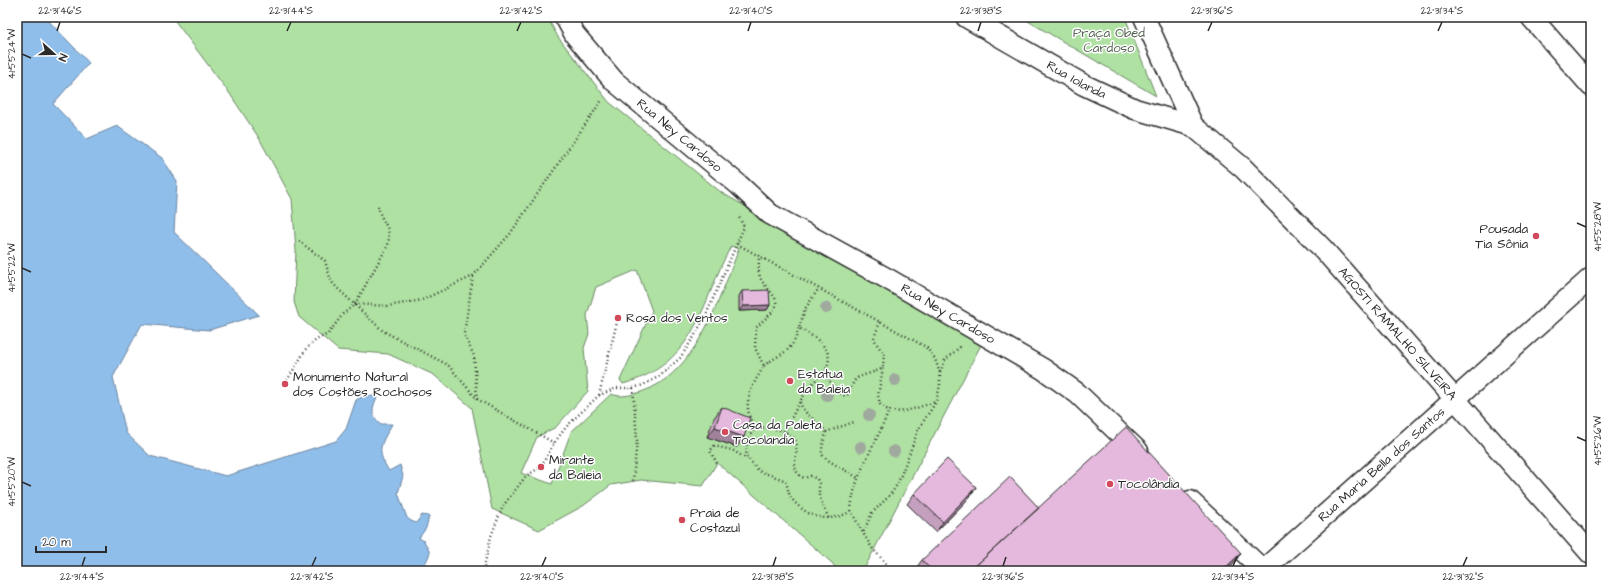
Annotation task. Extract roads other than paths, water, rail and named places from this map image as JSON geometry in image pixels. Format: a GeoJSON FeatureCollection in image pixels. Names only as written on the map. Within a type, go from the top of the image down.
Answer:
{"type":"FeatureCollection","features":[{"type":"Feature","properties":{"kind":"street","name":"Rua Ney Cardoso"},"geometry":{"type":"LineString","coordinates":[[565,17],[575,35],[614,81],[739,185],[770,214],[1043,369],[1077,393],[1150,462]]}},
{"type":"Feature","properties":{"kind":"street","name":"Rua Iolanda"},"geometry":{"type":"LineString","coordinates":[[966,17],[1084,85],[1135,109],[1193,126]]}},
{"type":"Feature","properties":{"kind":"street"},"geometry":{"type":"LineString","coordinates":[[1144,17],[1193,126]]}},
{"type":"Feature","properties":{"kind":"street"},"geometry":{"type":"LineString","coordinates":[[1531,17],[1591,86]]}},
{"type":"Feature","properties":{"kind":"street","name":"AGOSTI RAMALHO SILVEIRA"},"geometry":{"type":"LineString","coordinates":[[1193,126],[1243,168],[1324,250],[1591,554]]}},
{"type":"Feature","properties":{"kind":"street","name":"Rua Maria Bella dos Santos"},"geometry":{"type":"LineString","coordinates":[[1263,571],[1591,278]]}},
{"type":"Feature","properties":{"kind":"street"},"geometry":{"type":"LineString","coordinates":[[1178,489],[1263,571]]}},
{"type":"Feature","properties":{"kind":"water"},"geometry":{"type":"Polygon","coordinates":[[[17,17],[45,17],[89,63],[53,104],[87,139],[117,126],[162,158],[177,181],[174,232],[259,315],[209,330],[142,324],[113,377],[126,433],[150,456],[226,476],[336,441],[346,429],[356,400],[366,395],[377,397],[373,408],[375,418],[381,424],[392,424],[381,447],[382,457],[389,471],[400,465],[403,476],[398,493],[407,518],[416,523],[422,515],[429,516],[426,528],[419,538],[424,541],[430,553],[422,571],[17,571],[17,17]]]}},
{"type":"Feature","properties":{"kind":"place","name":"Pousada Tia Sônia"},"geometry":{"type":"Point","coordinates":[1536,236]}},
{"type":"Feature","properties":{"kind":"place","name":"Rosa dos Ventos"},"geometry":{"type":"Point","coordinates":[618,318]}},
{"type":"Feature","properties":{"kind":"place","name":"Estatua da Baleia"},"geometry":{"type":"Point","coordinates":[790,381]}},
{"type":"Feature","properties":{"kind":"place","name":"Monumento Natural dos Costões Rochosos"},"geometry":{"type":"Point","coordinates":[285,384]}},
{"type":"Feature","properties":{"kind":"place","name":"Casa da Paleta Tocolandia"},"geometry":{"type":"Point","coordinates":[725,432]}},
{"type":"Feature","properties":{"kind":"place","name":"Mirante da Baleia"},"geometry":{"type":"Point","coordinates":[541,467]}},
{"type":"Feature","properties":{"kind":"place","name":"Tocolândia"},"geometry":{"type":"Point","coordinates":[1110,484]}},
{"type":"Feature","properties":{"kind":"place","name":"Praia de Costazul"},"geometry":{"type":"Point","coordinates":[682,520]}},
{"type":"Feature","properties":{"kind":"park label","name":"Praça Obed Cardoso"},"geometry":{"type":"Point","coordinates":[1109,40]}}]}
